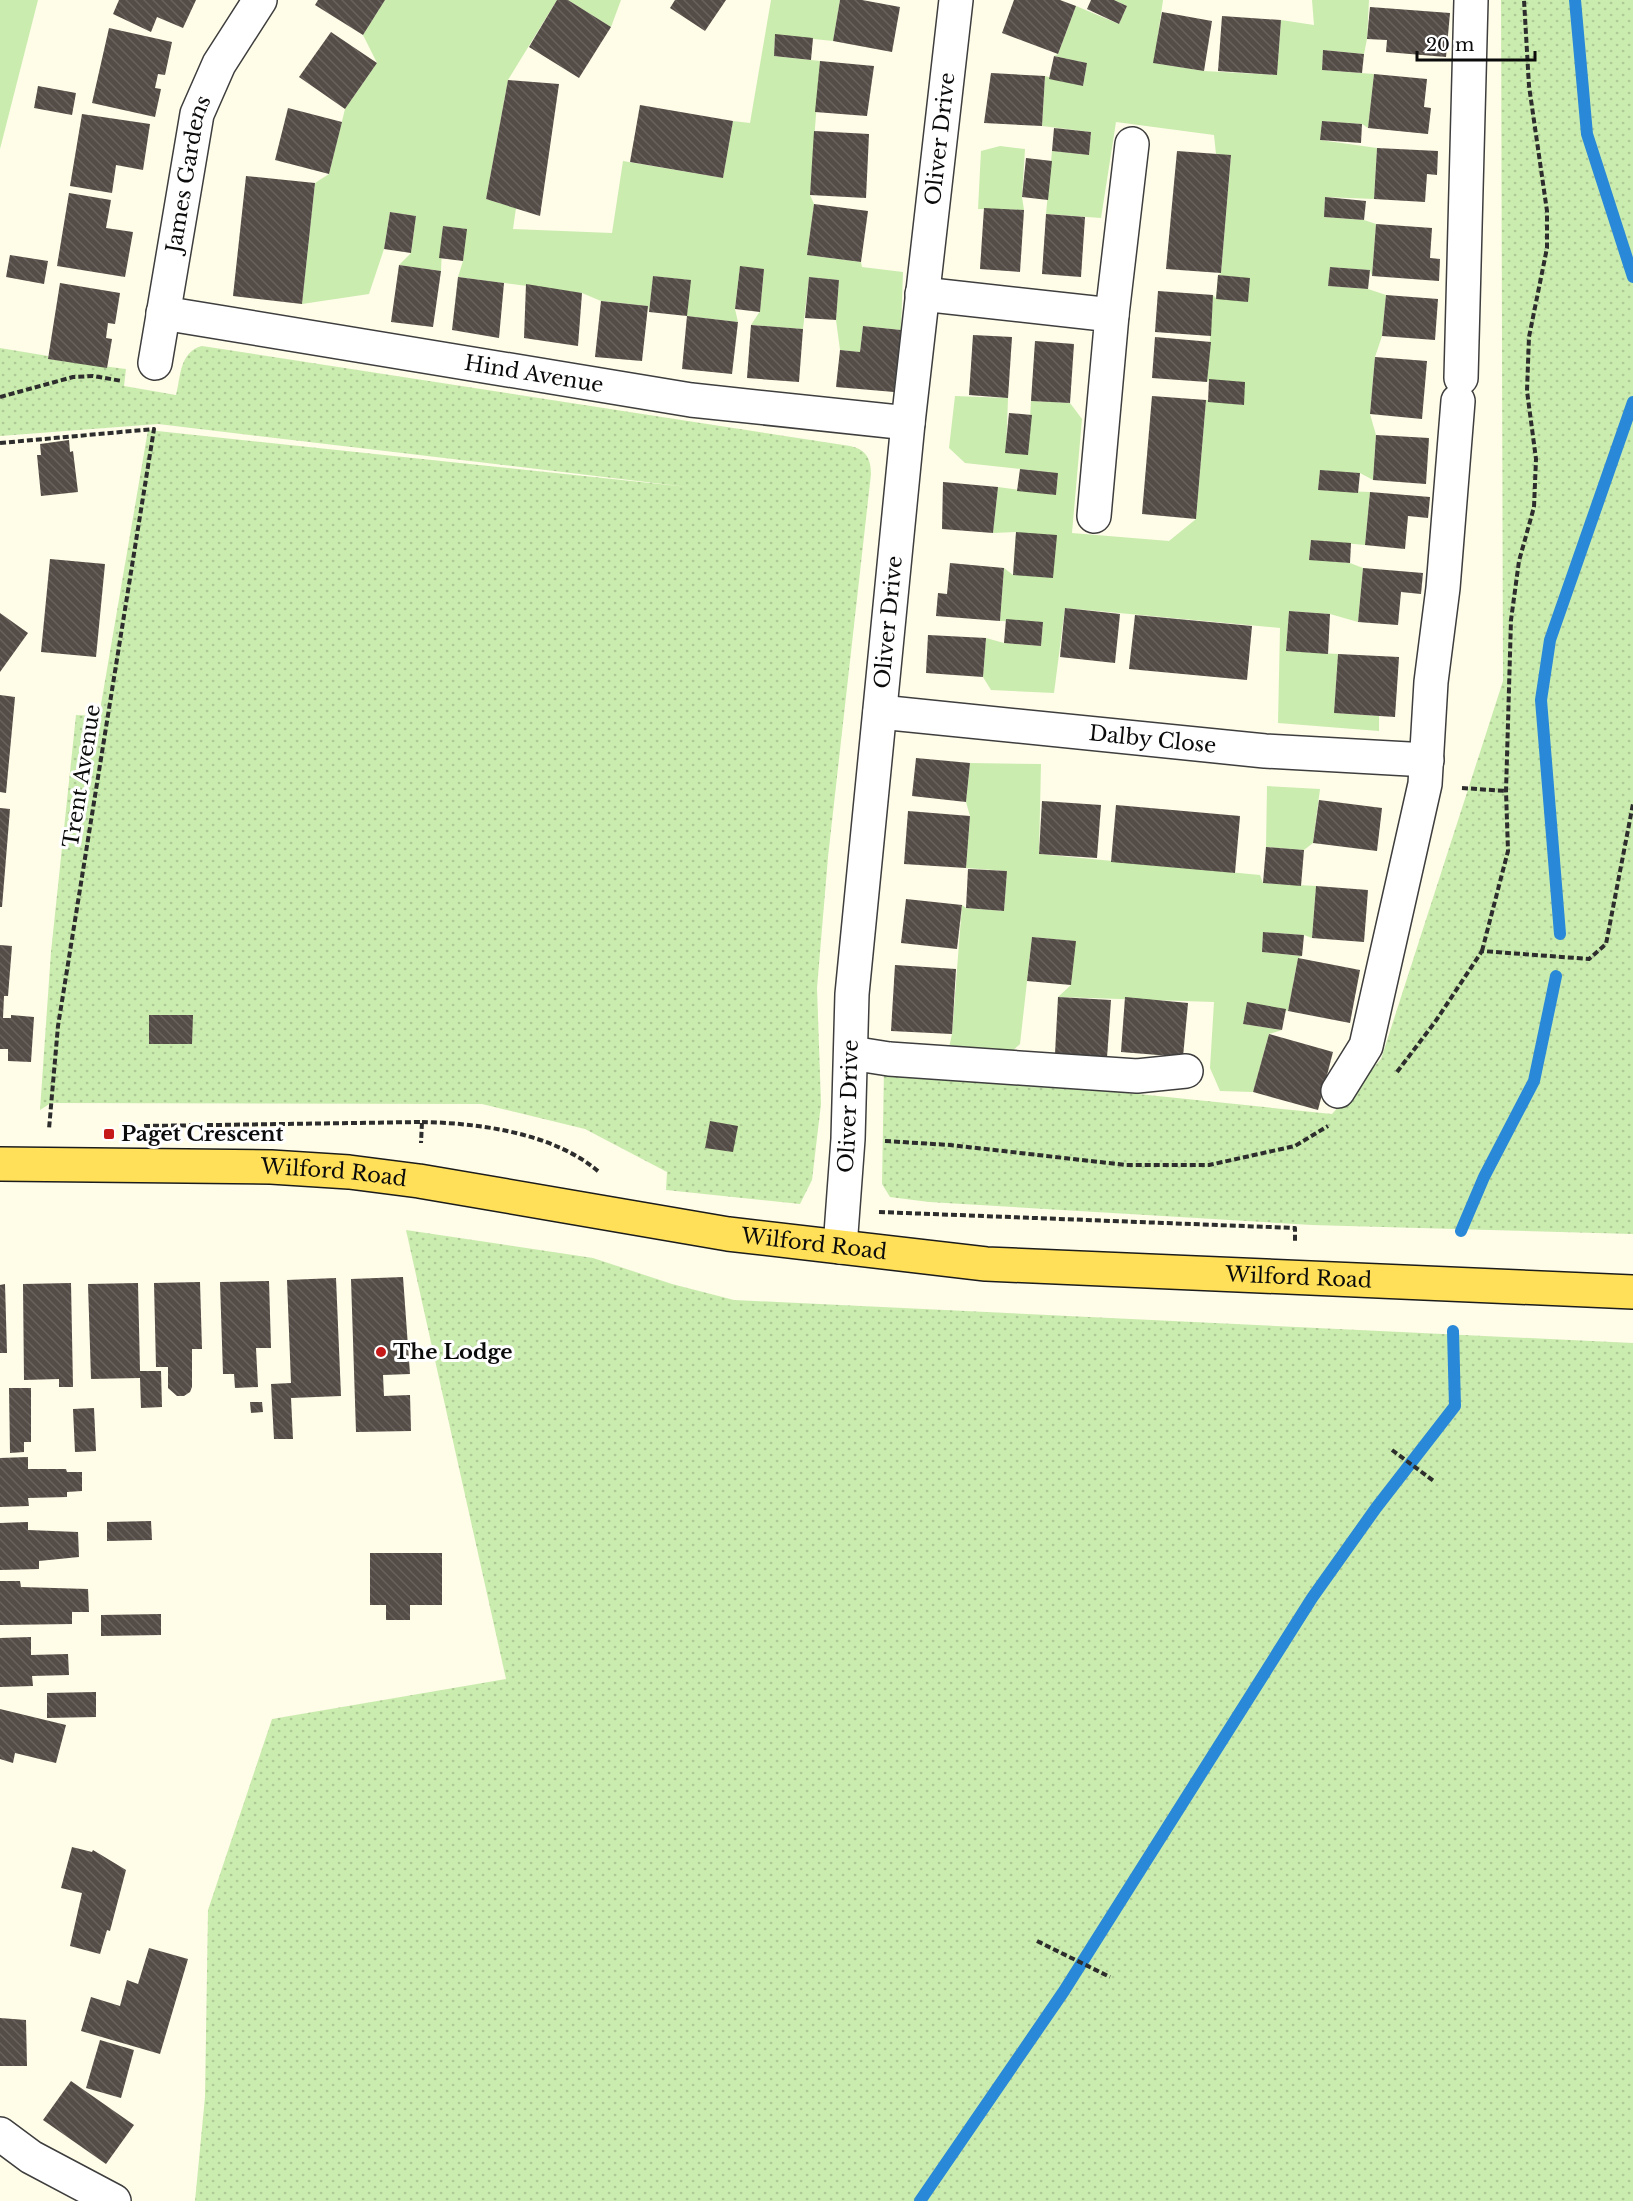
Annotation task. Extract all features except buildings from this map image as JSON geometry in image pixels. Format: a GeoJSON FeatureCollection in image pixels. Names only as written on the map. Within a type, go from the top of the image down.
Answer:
{"type":"FeatureCollection","features":[{"type":"Feature","properties":{"kind":"main road","name":"Wilford Road"},"geometry":{"type":"LineString","coordinates":[[0,1164],[236,1167],[350,1172],[418,1181],[728,1234],[986,1264],[1293,1275],[1633,1292]]}},
{"type":"Feature","properties":{"kind":"street","name":"James Gardens"},"geometry":{"type":"LineString","coordinates":[[155,363],[197,114],[219,64],[260,0]]}},
{"type":"Feature","properties":{"kind":"street","name":"Oliver Drive"},"geometry":{"type":"LineString","coordinates":[[840,1247],[848,1139],[852,994],[908,423],[956,0]]}},
{"type":"Feature","properties":{"kind":"street"},"geometry":{"type":"LineString","coordinates":[[1338,1091],[1366,1046],[1426,772],[1431,682],[1443,588],[1460,389],[1471,0]]}},
{"type":"Feature","properties":{"kind":"street"},"geometry":{"type":"LineString","coordinates":[[1094,516],[1112,315],[1132,144]]}},
{"type":"Feature","properties":{"kind":"street"},"geometry":{"type":"LineString","coordinates":[[922,294],[1112,315]]}},
{"type":"Feature","properties":{"kind":"street","name":"Hind Avenue"},"geometry":{"type":"LineString","coordinates":[[163,313],[701,401],[908,423]]}},
{"type":"Feature","properties":{"kind":"street","name":"Dalby Close"},"geometry":{"type":"LineString","coordinates":[[880,712],[1265,751],[1426,772]]}},
{"type":"Feature","properties":{"kind":"street"},"geometry":{"type":"LineString","coordinates":[[850,1053],[889,1059],[1137,1076],[1186,1071]]}},
{"type":"Feature","properties":{"kind":"street"},"geometry":{"type":"LineString","coordinates":[[0,2134],[31,2157],[114,2201]]}},
{"type":"Feature","properties":{"kind":"path"},"geometry":{"type":"LineString","coordinates":[[1390,1081],[1441,1013],[1482,951],[1509,851],[1506,791],[1511,620],[1519,561],[1534,507],[1536,459],[1527,391],[1529,338],[1547,248],[1547,211],[1529,86],[1524,0]]}},
{"type":"Feature","properties":{"kind":"path"},"geometry":{"type":"LineString","coordinates":[[0,396],[83,376],[151,385],[155,363]]}},
{"type":"Feature","properties":{"kind":"path","name":"Trent Avenue"},"geometry":{"type":"LineString","coordinates":[[0,442],[154,429],[58,1026],[49,1130]]}},
{"type":"Feature","properties":{"kind":"path"},"geometry":{"type":"LineString","coordinates":[[1426,772],[1506,791]]}},
{"type":"Feature","properties":{"kind":"path"},"geometry":{"type":"LineString","coordinates":[[1482,951],[1589,959],[1606,944],[1633,804]]}},
{"type":"Feature","properties":{"kind":"path"},"geometry":{"type":"LineString","coordinates":[[422,1122],[465,1123],[518,1134],[584,1159],[607,1179]]}},
{"type":"Feature","properties":{"kind":"path"},"geometry":{"type":"LineString","coordinates":[[848,1139],[950,1146],[1126,1165],[1209,1165],[1295,1146],[1331,1125]]}},
{"type":"Feature","properties":{"kind":"path"},"geometry":{"type":"LineString","coordinates":[[843,1215],[891,1211],[1295,1228],[1293,1275]]}},
{"type":"Feature","properties":{"kind":"path"},"geometry":{"type":"LineString","coordinates":[[1392,1450],[1435,1482]]}},
{"type":"Feature","properties":{"kind":"path"},"geometry":{"type":"LineString","coordinates":[[1037,1941],[1110,1977]]}},
{"type":"Feature","properties":{"kind":"green space"},"geometry":{"type":"Polygon","coordinates":[[[0,0],[38,0],[0,149],[0,0]]]}},
{"type":"Feature","properties":{"kind":"green space"},"geometry":{"type":"Polygon","coordinates":[[[385,0],[557,0],[508,80],[486,199],[516,208],[513,229],[612,233],[623,161],[723,178],[733,121],[750,123],[771,0],[840,0],[833,41],[775,35],[774,56],[820,61],[810,195],[814,204],[807,255],[861,262],[862,267],[903,272],[901,330],[863,326],[860,352],[840,350],[836,320],[839,280],[809,277],[803,329],[751,325],[760,311],[764,269],[740,267],[735,309],[738,322],[687,316],[690,280],[653,276],[649,312],[648,306],[601,301],[582,293],[458,277],[463,261],[466,229],[443,226],[441,271],[399,265],[411,253],[416,216],[390,212],[384,249],[369,294],[302,304],[315,183],[329,174],[345,109],[377,63],[363,35],[385,0]]]}},
{"type":"Feature","properties":{"kind":"green space"},"geometry":{"type":"Polygon","coordinates":[[[568,0],[621,0],[611,27],[568,0]]]}},
{"type":"Feature","properties":{"kind":"green space"},"geometry":{"type":"Polygon","coordinates":[[[1114,0],[1163,0],[1154,63],[1204,71],[1277,75],[1281,20],[1314,25],[1312,0],[1369,0],[1364,54],[1323,50],[1322,70],[1374,74],[1368,128],[1362,124],[1322,121],[1320,140],[1377,148],[1374,199],[1325,197],[1324,217],[1364,220],[1376,224],[1372,276],[1370,270],[1330,267],[1328,286],[1368,289],[1386,295],[1382,336],[1375,357],[1370,414],[1376,435],[1373,480],[1360,473],[1320,471],[1318,490],[1370,492],[1365,545],[1311,540],[1309,559],[1350,563],[1363,568],[1358,622],[1330,614],[1289,611],[1286,651],[1338,654],[1334,713],[1379,716],[1379,731],[1278,723],[1280,628],[1065,608],[1054,693],[991,690],[983,677],[986,638],[1004,643],[1041,646],[1043,622],[1000,621],[1004,568],[1013,575],[1016,532],[993,533],[998,487],[1056,495],[1058,473],[965,463],[949,448],[955,396],[1008,398],[1006,453],[1028,454],[1031,401],[1070,403],[1082,419],[1072,533],[1169,541],[1196,519],[1206,400],[1243,405],[1210,379],[1207,382],[1213,295],[1216,298],[1218,275],[1221,273],[1231,156],[1216,154],[1214,135],[1116,122],[1101,218],[1046,214],[1052,151],[1089,155],[1091,132],[1042,126],[1045,76],[1083,86],[1087,63],[1054,56],[1058,54],[1076,6],[1119,24],[1127,6],[1114,0]]]}},
{"type":"Feature","properties":{"kind":"green space"},"geometry":{"type":"Polygon","coordinates":[[[1501,0],[1633,0],[1633,1234],[1312,1225],[929,1202],[890,1197],[882,1184],[884,1068],[1332,1114],[1381,1059],[1503,681],[1501,0]]]}},
{"type":"Feature","properties":{"kind":"green space"},"geometry":{"type":"Polygon","coordinates":[[[1000,146],[1025,149],[1022,197],[1024,210],[978,209],[981,151],[1000,146]]]}},
{"type":"Feature","properties":{"kind":"green space"},"geometry":{"type":"Polygon","coordinates":[[[202,346],[850,446],[864,452],[870,464],[871,474],[828,857],[817,988],[821,1104],[812,1180],[800,1204],[666,1190],[667,1172],[585,1129],[482,1104],[51,1103],[40,1110],[51,952],[76,715],[99,716],[148,430],[688,487],[158,424],[0,436],[0,348],[48,356],[48,359],[126,369],[124,386],[176,395],[185,359],[194,349],[202,346]]]}},
{"type":"Feature","properties":{"kind":"green space"},"geometry":{"type":"Polygon","coordinates":[[[970,763],[1041,764],[1039,854],[1260,875],[1263,883],[1316,886],[1312,938],[1304,935],[1263,932],[1262,952],[1302,956],[1298,958],[1288,1011],[1247,1003],[1243,1024],[1282,1030],[1269,1034],[1253,1092],[1220,1091],[1210,1068],[1214,1002],[1058,997],[1071,985],[1075,941],[1032,937],[1020,1044],[1008,1055],[948,1052],[952,1034],[962,905],[966,908],[1004,911],[1007,871],[966,868],[970,816],[966,802],[970,763]]]}},
{"type":"Feature","properties":{"kind":"green space"},"geometry":{"type":"Polygon","coordinates":[[[1267,786],[1320,789],[1313,843],[1304,850],[1266,847],[1267,786]]]}},
{"type":"Feature","properties":{"kind":"green space"},"geometry":{"type":"Polygon","coordinates":[[[406,1230],[593,1258],[672,1284],[734,1300],[1633,1343],[1633,2201],[195,2201],[205,2097],[208,1910],[272,1719],[506,1679],[406,1230]]]}},
{"type":"Feature","properties":{"kind":"waterway"},"geometry":{"type":"LineString","coordinates":[[1575,0],[1587,134],[1633,277]]}},
{"type":"Feature","properties":{"kind":"waterway"},"geometry":{"type":"LineString","coordinates":[[1560,934],[1541,700],[1550,640],[1633,402]]}},
{"type":"Feature","properties":{"kind":"waterway"},"geometry":{"type":"LineString","coordinates":[[1461,1231],[1484,1177],[1534,1081],[1556,976]]}},
{"type":"Feature","properties":{"kind":"waterway"},"geometry":{"type":"LineString","coordinates":[[920,2201],[1064,1991],[1312,1598],[1376,1508],[1455,1406],[1453,1331]]}},
{"type":"Feature","properties":{"kind":"place","name":"Paget Crescent"},"geometry":{"type":"Point","coordinates":[109,1134]}},
{"type":"Feature","properties":{"kind":"place","name":"The Lodge"},"geometry":{"type":"Point","coordinates":[381,1352]}}]}
